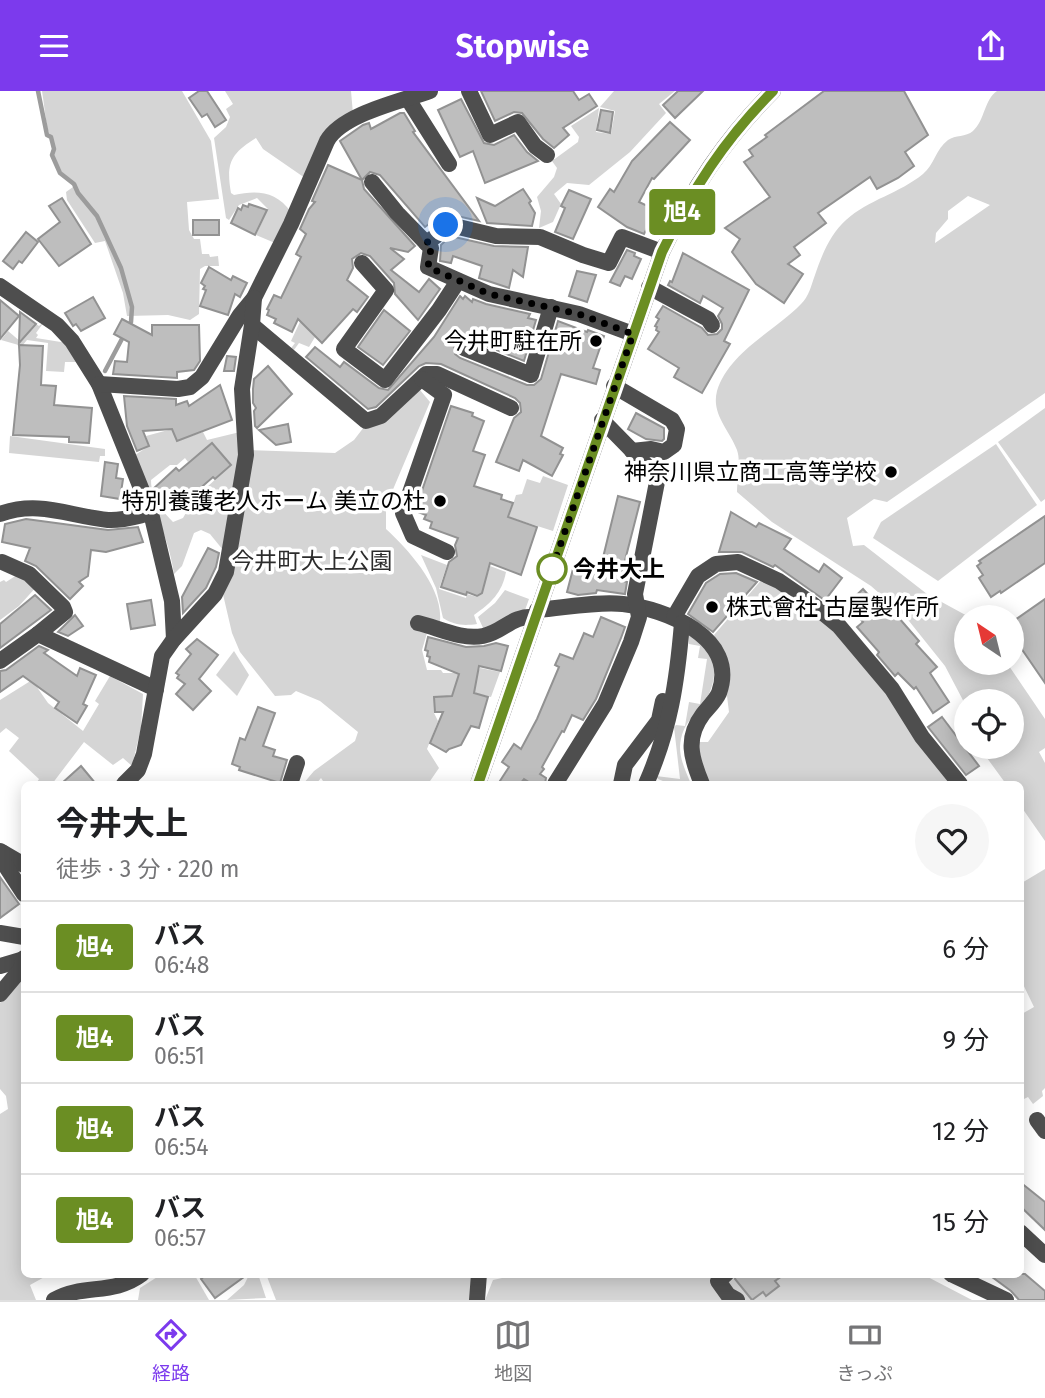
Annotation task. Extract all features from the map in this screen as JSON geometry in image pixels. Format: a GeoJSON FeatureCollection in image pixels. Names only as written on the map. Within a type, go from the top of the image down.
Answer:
{"type":"FeatureCollection","features":[{"type":"Feature","properties":{"kind":"street"},"geometry":{"type":"LineString","coordinates":[[99,384],[177,389],[190,387],[202,377],[240,315],[254,298],[330,136],[342,124],[430,91]]}},
{"type":"Feature","properties":{"kind":"street"},"geometry":{"type":"LineString","coordinates":[[469,91],[490,135],[519,123],[535,146],[547,155]]}},
{"type":"Feature","properties":{"kind":"street"},"geometry":{"type":"LineString","coordinates":[[479,781],[662,252],[699,181],[743,122],[773,91]]}},
{"type":"Feature","properties":{"kind":"street"},"geometry":{"type":"LineString","coordinates":[[408,99],[449,164]]}},
{"type":"Feature","properties":{"kind":"street"},"geometry":{"type":"LineString","coordinates":[[372,182],[431,248],[428,267],[489,294],[579,314],[633,334]]}},
{"type":"Feature","properties":{"kind":"street"},"geometry":{"type":"LineString","coordinates":[[426,243],[446,225],[496,236],[540,237],[608,263],[622,237],[662,252]]}},
{"type":"Feature","properties":{"kind":"street"},"geometry":{"type":"LineString","coordinates":[[362,263],[386,290],[344,349],[385,380],[458,281]]}},
{"type":"Feature","properties":{"kind":"street"},"geometry":{"type":"LineString","coordinates":[[0,286],[57,325],[72,341],[99,384],[151,513],[172,601],[174,639]]}},
{"type":"Feature","properties":{"kind":"street"},"geometry":{"type":"LineString","coordinates":[[649,287],[708,319],[712,325]]}},
{"type":"Feature","properties":{"kind":"street"},"geometry":{"type":"LineString","coordinates":[[127,781],[138,770],[144,754],[162,656],[215,594],[226,572],[246,455],[242,389],[254,298]]}},
{"type":"Feature","properties":{"kind":"street"},"geometry":{"type":"LineString","coordinates":[[464,348],[531,375],[551,307]]}},
{"type":"Feature","properties":{"kind":"street"},"geometry":{"type":"LineString","coordinates":[[252,325],[366,421],[381,416],[424,376],[437,374],[511,408]]}},
{"type":"Feature","properties":{"kind":"street"},"geometry":{"type":"LineString","coordinates":[[406,353],[444,395],[403,513],[413,536],[447,552]]}},
{"type":"Feature","properties":{"kind":"street"},"geometry":{"type":"LineString","coordinates":[[614,386],[673,420],[677,429],[674,445],[664,452],[651,449],[632,450]]}},
{"type":"Feature","properties":{"kind":"street"},"geometry":{"type":"LineString","coordinates":[[561,781],[605,704],[621,669],[639,617],[635,594],[657,482],[652,471],[602,420]]}},
{"type":"Feature","properties":{"kind":"street"},"geometry":{"type":"LineString","coordinates":[[0,514],[20,507],[39,507],[111,520],[151,513]]}},
{"type":"Feature","properties":{"kind":"street"},"geometry":{"type":"LineString","coordinates":[[0,660],[65,613],[63,607],[29,574],[2,562]]}},
{"type":"Feature","properties":{"kind":"street"},"geometry":{"type":"LineString","coordinates":[[647,781],[662,749],[669,719],[679,659],[678,620],[698,576],[716,564],[738,562],[779,581],[839,627],[892,689],[922,737],[958,781]]}},
{"type":"Feature","properties":{"kind":"street"},"geometry":{"type":"LineString","coordinates":[[418,623],[455,635],[485,636],[522,616],[621,604],[678,620],[708,639],[716,649],[721,664],[719,694],[695,726],[691,737],[691,753],[701,781]]}},
{"type":"Feature","properties":{"kind":"street"},"geometry":{"type":"LineString","coordinates":[[37,634],[156,689]]}},
{"type":"Feature","properties":{"kind":"street"},"geometry":{"type":"LineString","coordinates":[[622,781],[625,765],[659,720],[669,676],[679,659]]}},
{"type":"Feature","properties":{"kind":"street"},"geometry":{"type":"LineString","coordinates":[[291,781],[297,763]]}},
{"type":"Feature","properties":{"kind":"street"},"geometry":{"type":"LineString","coordinates":[[1,852],[21,863]]}},
{"type":"Feature","properties":{"kind":"street"},"geometry":{"type":"LineString","coordinates":[[1,852],[3,862],[21,889]]}},
{"type":"Feature","properties":{"kind":"street"},"geometry":{"type":"LineString","coordinates":[[0,933],[21,936]]}},
{"type":"Feature","properties":{"kind":"street"},"geometry":{"type":"LineString","coordinates":[[0,966],[21,960]]}},
{"type":"Feature","properties":{"kind":"street"},"geometry":{"type":"LineString","coordinates":[[0,994],[21,969]]}},
{"type":"Feature","properties":{"kind":"street"},"geometry":{"type":"LineString","coordinates":[[1024,1235],[1042,1246]]}},
{"type":"Feature","properties":{"kind":"street"},"geometry":{"type":"LineString","coordinates":[[54,1300],[76,1291],[119,1287],[135,1278]]}},
{"type":"Feature","properties":{"kind":"street"},"geometry":{"type":"LineString","coordinates":[[477,1300],[479,1278]]}},
{"type":"Feature","properties":{"kind":"street"},"geometry":{"type":"LineString","coordinates":[[721,1278],[718,1281],[728,1295],[737,1300]]}},
{"type":"Feature","properties":{"kind":"street"},"geometry":{"type":"LineString","coordinates":[[959,1278],[1006,1300]]}},
{"type":"Feature","properties":{"kind":"green space"},"geometry":{"type":"Polygon","coordinates":[[[42,91],[182,91],[211,141],[219,199],[187,202],[189,230],[194,239],[200,239],[202,254],[218,256],[219,266],[205,266],[200,269],[199,314],[190,320],[168,315],[127,316],[123,293],[105,241],[95,243],[67,200],[66,192],[73,187],[74,182],[62,172],[53,155],[42,91]]]}},
{"type":"Feature","properties":{"kind":"green space"},"geometry":{"type":"Polygon","coordinates":[[[225,91],[351,91],[353,114],[305,178],[263,149],[256,138],[240,149],[232,161],[229,174],[231,193],[272,196],[291,212],[275,243],[256,235],[268,209],[257,198],[239,205],[229,220],[226,218],[214,138],[226,127],[230,117],[226,109],[233,104],[225,91]]]}},
{"type":"Feature","properties":{"kind":"green space"},"geometry":{"type":"Polygon","coordinates":[[[614,91],[675,91],[659,104],[666,113],[630,152],[589,185],[567,183],[554,194],[561,204],[553,222],[539,228],[541,211],[537,197],[554,177],[557,168],[552,161],[578,142],[579,137],[571,126],[599,108],[596,132],[611,134],[615,111],[600,107],[614,91]]]}},
{"type":"Feature","properties":{"kind":"green space","name":"神奈川県立商工高等学校"},"geometry":{"type":"Polygon","coordinates":[[[997,91],[1045,91],[1045,393],[887,502],[874,499],[847,518],[853,546],[864,545],[927,594],[954,609],[954,675],[1015,675],[1045,719],[1045,748],[1039,752],[1045,763],[1045,841],[1024,811],[1024,781],[1004,781],[988,759],[1024,759],[1024,689],[957,689],[945,666],[905,616],[871,586],[772,522],[737,492],[738,454],[716,407],[717,391],[732,365],[742,353],[804,301],[827,246],[840,226],[864,207],[923,174],[948,140],[973,131],[997,91]],[[968,196],[948,211],[948,219],[936,233],[935,243],[990,205],[968,196]]]}},
{"type":"Feature","properties":{"kind":"green space"},"geometry":{"type":"Polygon","coordinates":[[[328,262],[307,328],[315,337],[309,347],[299,343],[291,354],[289,351],[295,343],[291,341],[328,262]]]}},
{"type":"Feature","properties":{"kind":"green space"},"geometry":{"type":"Polygon","coordinates":[[[44,322],[36,333],[36,338],[67,343],[79,362],[65,362],[64,372],[46,371],[48,343],[27,340],[22,346],[1,340],[8,331],[21,342],[36,324],[39,326],[44,322]]]}},
{"type":"Feature","properties":{"kind":"green space","name":"今井町大上公園"},"geometry":{"type":"Polygon","coordinates":[[[420,390],[430,402],[386,506],[386,529],[426,575],[438,603],[438,630],[427,633],[422,650],[427,670],[456,673],[464,670],[478,672],[480,668],[500,672],[491,697],[471,692],[472,687],[456,683],[447,712],[446,696],[434,697],[434,713],[438,721],[427,749],[439,768],[430,781],[323,781],[321,778],[318,781],[306,781],[314,771],[355,741],[358,732],[320,701],[296,691],[291,695],[275,696],[240,652],[232,633],[222,590],[248,450],[335,453],[354,440],[364,427],[420,390]]]}},
{"type":"Feature","properties":{"kind":"green space"},"geometry":{"type":"Polygon","coordinates":[[[1045,408],[1045,499],[1041,502],[998,442],[1045,408]]]}},
{"type":"Feature","properties":{"kind":"green space"},"geometry":{"type":"Polygon","coordinates":[[[172,429],[177,441],[203,432],[207,440],[240,432],[243,455],[223,550],[210,534],[201,530],[194,533],[182,566],[174,574],[162,529],[132,457],[149,446],[146,436],[172,429]],[[216,448],[209,454],[198,454],[188,462],[185,458],[177,465],[170,465],[151,480],[155,498],[173,522],[183,518],[194,499],[231,465],[216,448]]]}},
{"type":"Feature","properties":{"kind":"green space"},"geometry":{"type":"Polygon","coordinates":[[[10,436],[105,449],[105,456],[100,456],[99,462],[9,453],[10,436]]]}},
{"type":"Feature","properties":{"kind":"green space"},"geometry":{"type":"Polygon","coordinates":[[[996,444],[1037,505],[938,581],[873,538],[881,522],[996,444]]]}},
{"type":"Feature","properties":{"kind":"green space"},"geometry":{"type":"Polygon","coordinates":[[[543,476],[568,485],[553,531],[509,517],[516,495],[522,494],[527,479],[540,483],[543,476]]]}},
{"type":"Feature","properties":{"kind":"green space"},"geometry":{"type":"Polygon","coordinates":[[[421,555],[447,565],[439,589],[466,598],[467,594],[477,597],[482,593],[490,566],[506,572],[495,597],[474,615],[477,624],[459,624],[443,618],[436,588],[421,555]]]}},
{"type":"Feature","properties":{"kind":"green space"},"geometry":{"type":"Polygon","coordinates":[[[17,575],[38,585],[19,606],[0,620],[0,582],[6,582],[17,575]]]}},
{"type":"Feature","properties":{"kind":"green space"},"geometry":{"type":"Polygon","coordinates":[[[764,577],[834,625],[874,673],[951,781],[708,781],[698,762],[698,742],[708,742],[729,712],[721,648],[714,635],[764,577]]]}},
{"type":"Feature","properties":{"kind":"green space"},"geometry":{"type":"Polygon","coordinates":[[[505,590],[529,599],[524,613],[484,630],[478,617],[495,603],[505,590]]]}},
{"type":"Feature","properties":{"kind":"green space"},"geometry":{"type":"Polygon","coordinates":[[[688,634],[710,652],[714,665],[713,680],[709,694],[686,725],[681,738],[681,757],[690,781],[663,781],[656,776],[680,779],[674,727],[685,726],[689,702],[700,704],[707,659],[698,658],[700,646],[689,644],[688,634]]]}},
{"type":"Feature","properties":{"kind":"green space"},"geometry":{"type":"Polygon","coordinates":[[[234,651],[249,675],[237,696],[216,675],[234,651]]]}},
{"type":"Feature","properties":{"kind":"green space"},"geometry":{"type":"Polygon","coordinates":[[[110,676],[143,694],[141,728],[132,766],[123,758],[113,765],[84,742],[54,781],[38,781],[39,779],[9,751],[19,738],[6,728],[0,733],[0,700],[32,680],[48,703],[83,731],[99,704],[95,701],[110,676]]]}},
{"type":"Feature","properties":{"kind":"green space"},"geometry":{"type":"Polygon","coordinates":[[[1045,869],[1045,1088],[1042,1091],[1043,1096],[1033,1104],[1028,1097],[1024,1099],[1024,1013],[1034,1007],[1024,986],[1024,882],[1045,869]]]}},
{"type":"Feature","properties":{"kind":"green space"},"geometry":{"type":"Polygon","coordinates":[[[21,975],[21,1278],[43,1278],[30,1285],[36,1300],[0,1300],[0,1114],[8,1109],[6,1096],[0,1089],[0,1003],[21,975]]]}},
{"type":"Feature","properties":{"kind":"green space"},"geometry":{"type":"Polygon","coordinates":[[[156,1278],[196,1278],[209,1300],[138,1300],[140,1288],[156,1278]]]}},
{"type":"Feature","properties":{"kind":"green space"},"geometry":{"type":"Polygon","coordinates":[[[248,1278],[259,1278],[266,1298],[227,1300],[244,1285],[248,1278]]]}},
{"type":"Feature","properties":{"kind":"green space"},"geometry":{"type":"Polygon","coordinates":[[[268,1278],[473,1278],[470,1300],[276,1300],[268,1278]]]}},
{"type":"Feature","properties":{"kind":"green space"},"geometry":{"type":"Polygon","coordinates":[[[930,1278],[972,1300],[485,1300],[493,1280],[930,1278]]]}},
{"type":"Feature","properties":{"kind":"building"},"geometry":{"type":"Polygon","coordinates":[[[199,91],[207,91],[226,120],[215,127],[207,114],[202,117],[189,98],[199,91]]]}},
{"type":"Feature","properties":{"kind":"building"},"geometry":{"type":"Polygon","coordinates":[[[481,91],[573,91],[579,100],[589,94],[597,106],[563,128],[569,135],[554,148],[522,113],[514,112],[495,121],[481,91]]]}},
{"type":"Feature","properties":{"kind":"building"},"geometry":{"type":"Polygon","coordinates":[[[678,91],[703,91],[675,118],[663,105],[678,91]]]}},
{"type":"Feature","properties":{"kind":"building"},"geometry":{"type":"Polygon","coordinates":[[[824,91],[904,91],[928,135],[905,152],[914,166],[898,178],[877,189],[870,177],[818,213],[826,223],[794,247],[800,255],[788,264],[803,274],[784,303],[756,284],[732,252],[740,239],[725,228],[770,197],[744,162],[753,156],[749,150],[824,91]]]}},
{"type":"Feature","properties":{"kind":"building"},"geometry":{"type":"Polygon","coordinates":[[[461,99],[484,143],[494,145],[514,135],[538,161],[485,183],[473,151],[460,157],[438,110],[461,99]]]}},
{"type":"Feature","properties":{"kind":"building"},"geometry":{"type":"Polygon","coordinates":[[[601,110],[613,112],[610,133],[597,130],[601,110]]]}},
{"type":"Feature","properties":{"kind":"building"},"geometry":{"type":"Polygon","coordinates":[[[404,113],[415,131],[413,132],[479,221],[448,214],[449,209],[425,227],[380,175],[370,172],[362,180],[340,141],[363,125],[369,123],[371,129],[404,113]]]}},
{"type":"Feature","properties":{"kind":"building"},"geometry":{"type":"Polygon","coordinates":[[[670,122],[690,140],[654,179],[652,178],[639,202],[656,210],[644,234],[627,227],[598,207],[610,189],[614,192],[632,161],[670,122]]]}},
{"type":"Feature","properties":{"kind":"building"},"geometry":{"type":"Polygon","coordinates":[[[328,165],[362,180],[364,189],[415,246],[408,252],[390,248],[404,259],[391,270],[419,292],[429,279],[440,289],[418,320],[395,294],[394,283],[370,256],[361,253],[352,259],[353,268],[347,280],[368,297],[357,312],[353,309],[322,343],[298,319],[292,332],[274,323],[276,319],[267,315],[274,295],[281,298],[301,257],[296,254],[306,234],[300,229],[315,202],[312,201],[328,165]]]}},
{"type":"Feature","properties":{"kind":"building"},"geometry":{"type":"Polygon","coordinates":[[[523,189],[535,213],[532,226],[487,223],[477,198],[495,206],[523,189]]]}},
{"type":"Feature","properties":{"kind":"building"},"geometry":{"type":"Polygon","coordinates":[[[569,190],[591,199],[573,239],[555,232],[565,208],[561,206],[569,190]]]}},
{"type":"Feature","properties":{"kind":"building"},"geometry":{"type":"Polygon","coordinates":[[[62,198],[91,244],[59,266],[38,239],[60,222],[49,206],[62,198]]]}},
{"type":"Feature","properties":{"kind":"building"},"geometry":{"type":"Polygon","coordinates":[[[249,204],[267,210],[255,235],[231,223],[238,208],[241,210],[243,205],[248,207],[249,204]]]}},
{"type":"Feature","properties":{"kind":"building"},"geometry":{"type":"Polygon","coordinates":[[[193,220],[219,220],[219,235],[193,235],[193,220]]]}},
{"type":"Feature","properties":{"kind":"building"},"geometry":{"type":"Polygon","coordinates":[[[26,232],[38,242],[22,263],[19,261],[13,269],[3,261],[26,232]]]}},
{"type":"Feature","properties":{"kind":"building"},"geometry":{"type":"Polygon","coordinates":[[[450,236],[494,246],[528,247],[523,277],[513,270],[509,288],[479,278],[482,266],[453,256],[451,263],[440,261],[441,245],[450,236]]]}},
{"type":"Feature","properties":{"kind":"building"},"geometry":{"type":"Polygon","coordinates":[[[627,250],[641,259],[632,279],[625,276],[620,286],[610,282],[627,250]]]}},
{"type":"Feature","properties":{"kind":"building"},"geometry":{"type":"Polygon","coordinates":[[[683,253],[749,290],[724,341],[730,344],[702,393],[674,377],[679,368],[648,349],[659,332],[655,326],[659,319],[656,317],[663,306],[702,328],[708,335],[717,334],[722,329],[718,316],[723,308],[703,296],[700,303],[668,285],[672,282],[683,253]]]}},
{"type":"Feature","properties":{"kind":"building"},"geometry":{"type":"Polygon","coordinates":[[[209,267],[231,280],[233,276],[247,283],[240,297],[235,294],[228,315],[200,306],[206,290],[201,283],[209,267]]]}},
{"type":"Feature","properties":{"kind":"building"},"geometry":{"type":"Polygon","coordinates":[[[577,271],[596,275],[587,302],[569,296],[577,271]]]}},
{"type":"Feature","properties":{"kind":"building"},"geometry":{"type":"Polygon","coordinates":[[[460,296],[463,299],[465,296],[472,302],[473,299],[530,314],[528,318],[536,320],[524,361],[467,338],[458,339],[454,345],[455,354],[460,358],[527,385],[534,385],[541,379],[558,321],[604,336],[593,368],[600,370],[596,384],[561,374],[541,436],[563,448],[560,454],[563,455],[552,476],[523,460],[519,471],[496,462],[514,418],[521,412],[520,403],[515,398],[441,364],[426,363],[419,366],[376,407],[368,409],[306,357],[315,347],[340,367],[344,362],[379,388],[388,390],[434,337],[460,296]]]}},
{"type":"Feature","properties":{"kind":"building"},"geometry":{"type":"Polygon","coordinates":[[[93,297],[105,318],[81,331],[76,324],[73,326],[65,313],[93,297]]]}},
{"type":"Feature","properties":{"kind":"building"},"geometry":{"type":"Polygon","coordinates":[[[0,300],[19,316],[0,339],[0,300]]]}},
{"type":"Feature","properties":{"kind":"building"},"geometry":{"type":"Polygon","coordinates":[[[384,310],[410,331],[383,365],[358,347],[384,310]]]}},
{"type":"Feature","properties":{"kind":"building"},"geometry":{"type":"Polygon","coordinates":[[[20,312],[36,324],[19,343],[20,312]]]}},
{"type":"Feature","properties":{"kind":"building"},"geometry":{"type":"Polygon","coordinates":[[[122,319],[152,335],[152,325],[199,325],[200,361],[194,370],[177,372],[177,378],[113,374],[115,361],[127,362],[129,342],[114,334],[122,319]]]}},
{"type":"Feature","properties":{"kind":"building"},"geometry":{"type":"Polygon","coordinates":[[[19,345],[43,346],[41,385],[56,386],[54,405],[92,408],[89,443],[69,442],[69,437],[13,435],[20,365],[19,345]]]}},
{"type":"Feature","properties":{"kind":"building"},"geometry":{"type":"Polygon","coordinates":[[[227,356],[236,357],[234,371],[224,371],[227,356]]]}},
{"type":"Feature","properties":{"kind":"building"},"geometry":{"type":"Polygon","coordinates":[[[268,366],[292,394],[257,428],[254,411],[256,408],[253,403],[254,379],[268,366]]]}},
{"type":"Feature","properties":{"kind":"building"},"geometry":{"type":"Polygon","coordinates":[[[220,385],[232,420],[177,441],[172,429],[143,431],[149,446],[137,451],[127,426],[124,396],[176,399],[176,405],[187,401],[189,406],[220,385]]]}},
{"type":"Feature","properties":{"kind":"building","name":"特別養護老人ホーム 美立の杜"},"geometry":{"type":"Polygon","coordinates":[[[451,406],[473,413],[472,416],[484,421],[473,451],[485,455],[474,486],[502,495],[501,499],[513,503],[508,517],[537,527],[521,575],[490,563],[482,593],[477,596],[441,587],[449,562],[457,556],[455,545],[458,538],[430,528],[432,522],[424,519],[426,515],[415,511],[451,406]]]}},
{"type":"Feature","properties":{"kind":"building"},"geometry":{"type":"Polygon","coordinates":[[[636,413],[664,428],[662,441],[646,439],[628,429],[636,413]]]}},
{"type":"Feature","properties":{"kind":"building"},"geometry":{"type":"Polygon","coordinates":[[[288,424],[291,442],[276,445],[259,430],[288,424]]]}},
{"type":"Feature","properties":{"kind":"building"},"geometry":{"type":"Polygon","coordinates":[[[212,443],[231,465],[173,512],[153,489],[176,468],[179,471],[212,443]]]}},
{"type":"Feature","properties":{"kind":"building"},"geometry":{"type":"Polygon","coordinates":[[[105,462],[118,464],[116,478],[123,479],[120,499],[101,496],[105,462]]]}},
{"type":"Feature","properties":{"kind":"building"},"geometry":{"type":"Polygon","coordinates":[[[618,496],[640,502],[620,580],[627,582],[625,594],[597,590],[596,593],[578,595],[567,592],[573,569],[599,574],[618,496]]]}},
{"type":"Feature","properties":{"kind":"building"},"geometry":{"type":"Polygon","coordinates":[[[731,512],[756,527],[759,523],[791,539],[784,549],[819,572],[824,564],[842,578],[826,599],[823,599],[775,565],[773,567],[742,552],[719,552],[731,512]]]}},
{"type":"Feature","properties":{"kind":"building"},"geometry":{"type":"Polygon","coordinates":[[[1045,516],[1045,563],[991,597],[979,578],[983,575],[977,566],[981,563],[979,561],[1045,516]]]}},
{"type":"Feature","properties":{"kind":"building"},"geometry":{"type":"Polygon","coordinates":[[[26,519],[108,530],[138,527],[143,542],[106,552],[91,550],[88,576],[79,582],[83,586],[70,599],[36,566],[25,561],[30,548],[2,542],[5,524],[26,519]]]}},
{"type":"Feature","properties":{"kind":"building"},"geometry":{"type":"Polygon","coordinates":[[[208,548],[219,553],[216,567],[206,588],[183,613],[182,597],[208,548]]]}},
{"type":"Feature","properties":{"kind":"building","name":"株式會社 古屋製作所"},"geometry":{"type":"Polygon","coordinates":[[[736,573],[757,582],[713,632],[688,614],[706,583],[720,574],[736,573]]]}},
{"type":"Feature","properties":{"kind":"building"},"geometry":{"type":"Polygon","coordinates":[[[863,589],[879,607],[885,602],[919,641],[916,644],[937,667],[930,673],[949,702],[933,713],[916,687],[914,689],[898,673],[895,676],[857,627],[863,622],[847,604],[863,589]]]}},
{"type":"Feature","properties":{"kind":"building"},"geometry":{"type":"Polygon","coordinates":[[[35,595],[51,610],[0,648],[0,624],[35,595]]]}},
{"type":"Feature","properties":{"kind":"building"},"geometry":{"type":"Polygon","coordinates":[[[1045,599],[1045,683],[1024,652],[1024,614],[1045,599]]]}},
{"type":"Feature","properties":{"kind":"building"},"geometry":{"type":"Polygon","coordinates":[[[151,600],[155,625],[131,629],[127,604],[151,600]]]}},
{"type":"Feature","properties":{"kind":"building"},"geometry":{"type":"Polygon","coordinates":[[[75,615],[83,626],[68,636],[58,632],[75,615]]]}},
{"type":"Feature","properties":{"kind":"building"},"geometry":{"type":"Polygon","coordinates":[[[601,617],[625,627],[596,699],[583,720],[572,715],[542,767],[544,769],[540,774],[546,778],[546,781],[500,781],[509,767],[502,762],[514,744],[521,749],[537,719],[559,667],[555,665],[560,654],[573,659],[584,633],[593,637],[601,617]]]}},
{"type":"Feature","properties":{"kind":"building"},"geometry":{"type":"Polygon","coordinates":[[[428,637],[466,647],[496,643],[508,646],[501,671],[479,666],[474,693],[488,697],[479,728],[471,726],[461,745],[446,752],[430,743],[443,712],[435,712],[434,697],[452,696],[459,674],[429,662],[428,651],[425,650],[428,637]]]}},
{"type":"Feature","properties":{"kind":"building"},"geometry":{"type":"Polygon","coordinates":[[[197,639],[218,655],[199,679],[211,691],[193,710],[176,694],[185,684],[177,678],[179,675],[176,673],[191,654],[186,649],[197,639]]]}},
{"type":"Feature","properties":{"kind":"building"},"geometry":{"type":"Polygon","coordinates":[[[39,646],[48,650],[44,653],[77,676],[80,668],[96,675],[83,704],[87,706],[77,723],[55,708],[59,702],[23,676],[0,692],[0,671],[6,670],[39,646]]]}},
{"type":"Feature","properties":{"kind":"building"},"geometry":{"type":"Polygon","coordinates":[[[258,707],[275,713],[263,746],[275,750],[273,756],[287,760],[281,781],[239,770],[240,767],[232,764],[240,738],[245,740],[258,707]]]}},
{"type":"Feature","properties":{"kind":"building"},"geometry":{"type":"Polygon","coordinates":[[[942,717],[954,733],[954,759],[974,759],[979,766],[966,775],[928,727],[942,717]]]}},
{"type":"Feature","properties":{"kind":"building"},"geometry":{"type":"Polygon","coordinates":[[[81,766],[94,781],[64,781],[81,766]]]}},
{"type":"Feature","properties":{"kind":"building"},"geometry":{"type":"Polygon","coordinates":[[[0,877],[19,904],[0,918],[0,877]]]}},
{"type":"Feature","properties":{"kind":"building"},"geometry":{"type":"Polygon","coordinates":[[[1024,1185],[1045,1202],[1045,1230],[1024,1210],[1024,1185]]]}},
{"type":"Feature","properties":{"kind":"building"},"geometry":{"type":"Polygon","coordinates":[[[1025,1274],[1045,1291],[1045,1300],[1019,1300],[993,1278],[1024,1278],[1025,1274]]]}},
{"type":"Feature","properties":{"kind":"building"},"geometry":{"type":"Polygon","coordinates":[[[202,1278],[242,1278],[215,1298],[202,1278]]]}},
{"type":"Feature","properties":{"kind":"building"},"geometry":{"type":"Polygon","coordinates":[[[779,1278],[775,1281],[779,1286],[766,1296],[763,1292],[752,1300],[735,1279],[779,1278]]]}},
{"type":"Feature","properties":{"kind":"waterway"},"geometry":{"type":"LineString","coordinates":[[38,91],[47,135],[51,137],[54,149],[52,155],[60,173],[74,184],[97,216],[121,268],[132,307],[128,327]]}},
{"type":"Feature","properties":{"kind":"waterway"},"geometry":{"type":"LineString","coordinates":[[105,371],[124,335]]}},
{"type":"Feature","properties":{"kind":"bus line","name":"旭4"},"geometry":{"type":"LineString","coordinates":[[479,781],[662,252],[699,181],[743,122],[773,91]]}},
{"type":"Feature","properties":{"kind":"place","name":"今井町駐在所"},"geometry":{"type":"Point","coordinates":[596,341]}},
{"type":"Feature","properties":{"kind":"place","name":"神奈川県立商工高等学校"},"geometry":{"type":"Point","coordinates":[891,472]}},
{"type":"Feature","properties":{"kind":"place","name":"特別養護老人ホーム 美立の杜"},"geometry":{"type":"Point","coordinates":[440,501]}},
{"type":"Feature","properties":{"kind":"place","name":"今井大上"},"geometry":{"type":"Point","coordinates":[552,569]}},
{"type":"Feature","properties":{"kind":"place","name":"株式會社 古屋製作所"},"geometry":{"type":"Point","coordinates":[712,607]}},
{"type":"Feature","properties":{"kind":"route"},"geometry":{"type":"LineString","coordinates":[[446,225],[426,243],[431,248],[428,267],[489,294],[579,314],[633,334],[552,569]]}}]}
